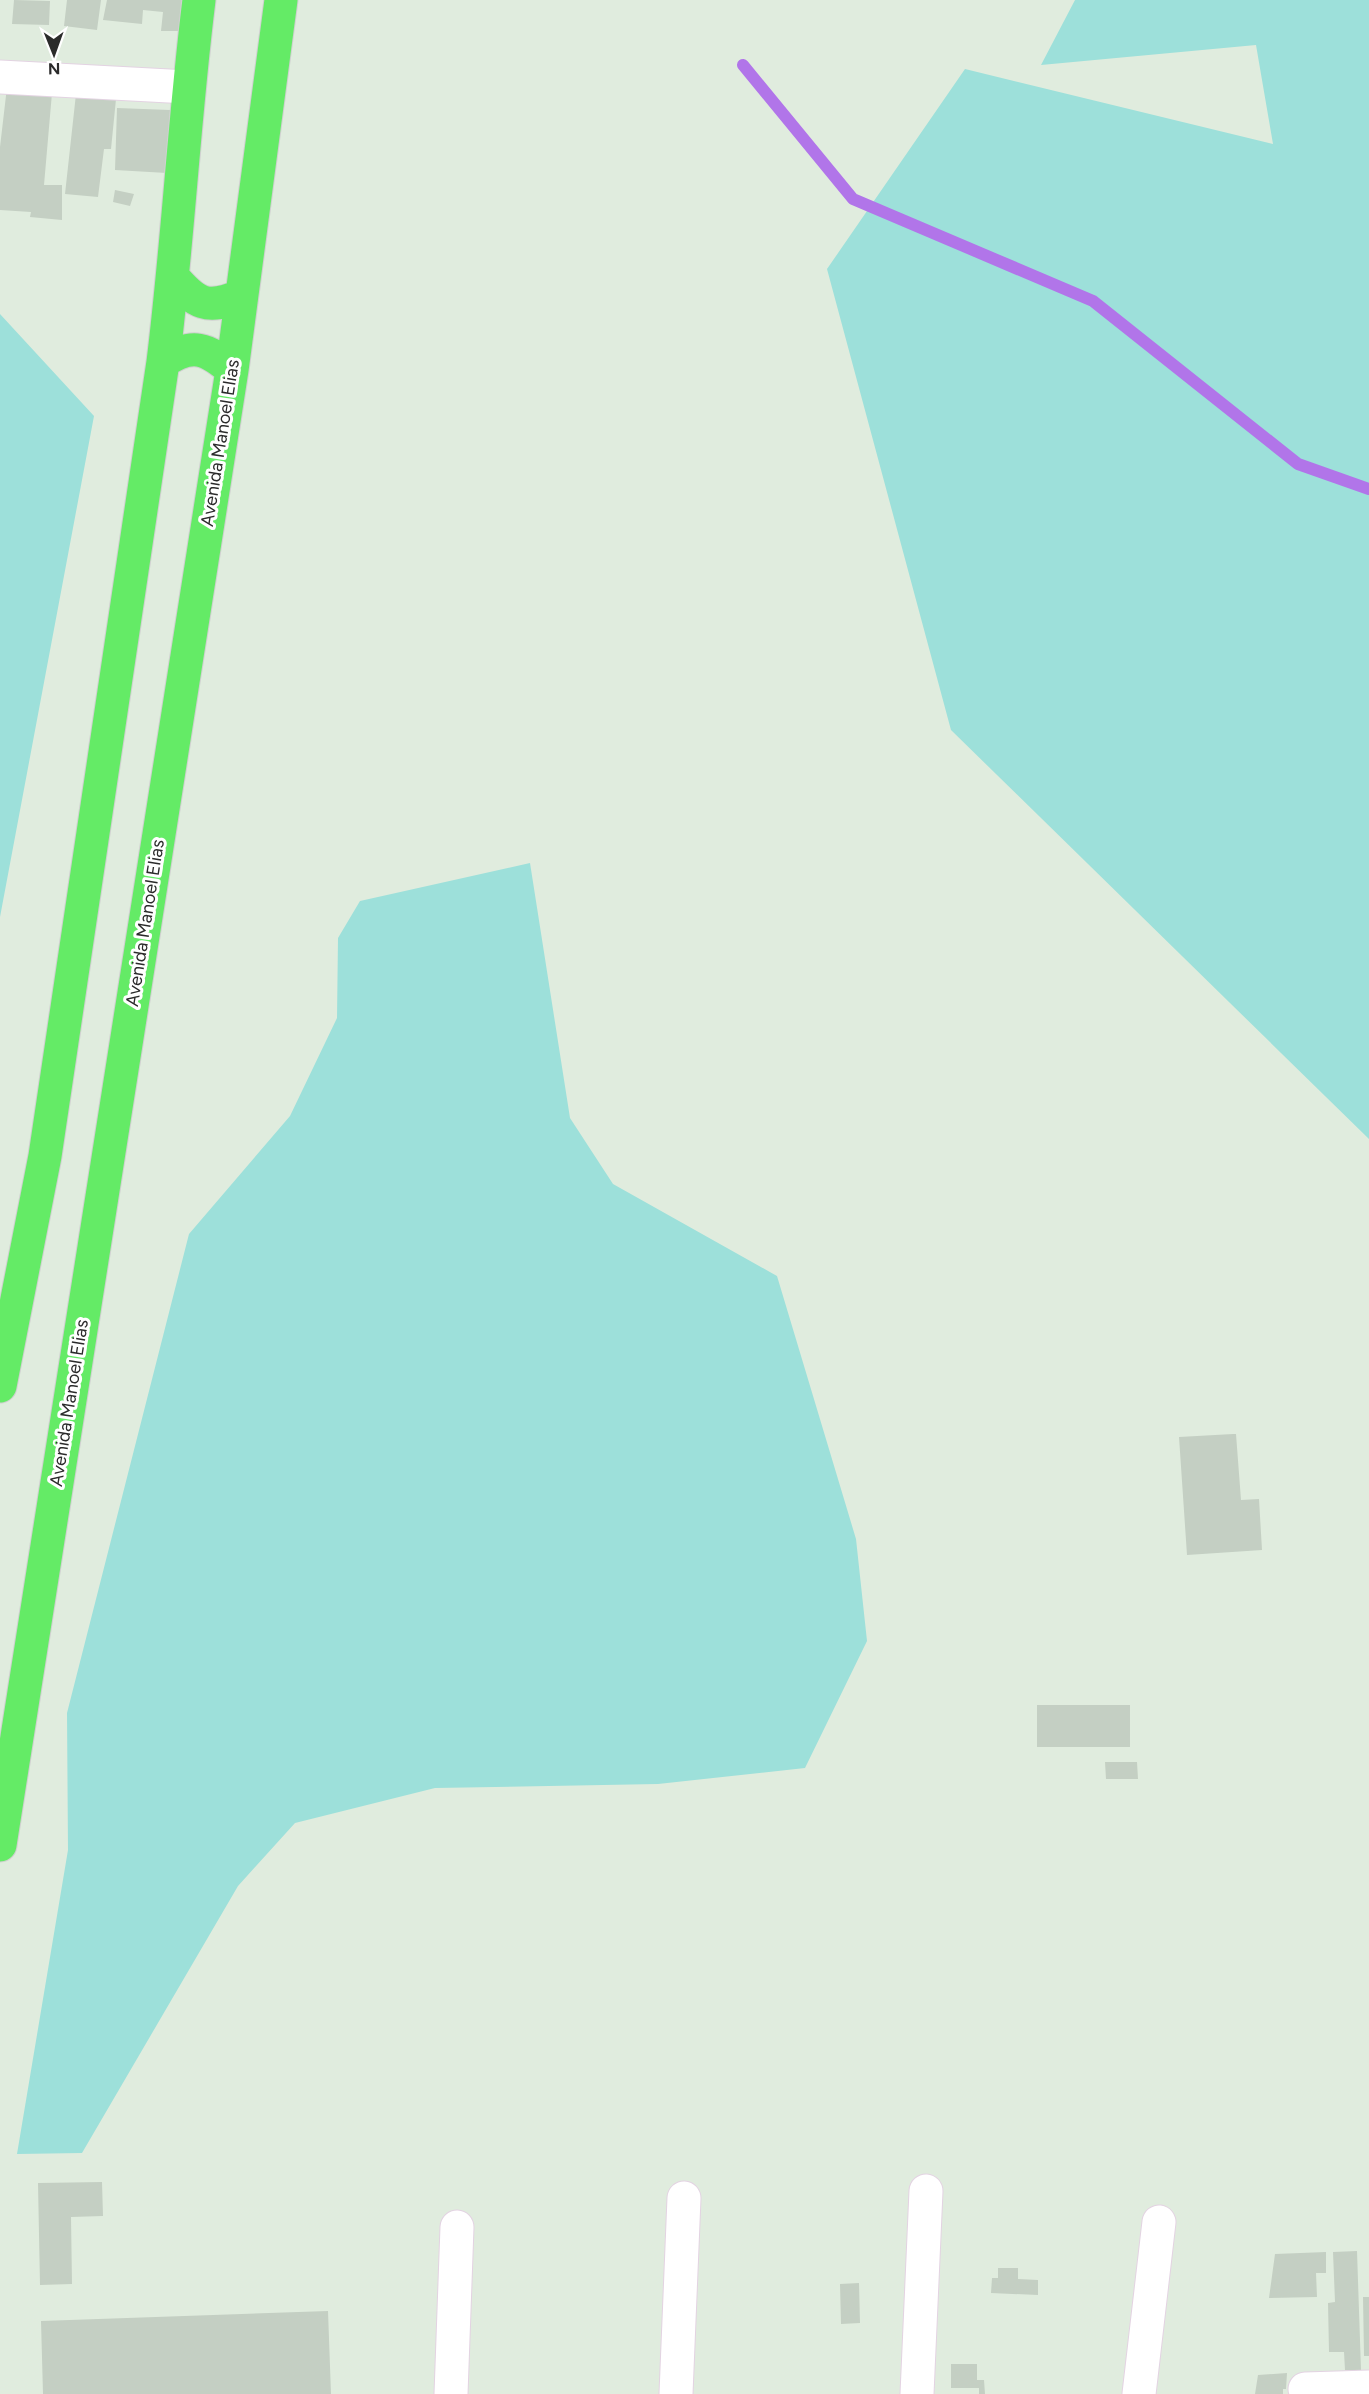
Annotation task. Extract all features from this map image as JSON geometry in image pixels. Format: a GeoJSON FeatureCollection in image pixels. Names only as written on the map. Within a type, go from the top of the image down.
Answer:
{"type":"FeatureCollection","features":[{"type":"Feature","properties":{"kind":"main road"},"geometry":{"type":"LineString","coordinates":[[0,1386],[45,1156],[163,362],[173,277],[188,87],[200,0]]}},
{"type":"Feature","properties":{"kind":"main road","name":"Avenida Manoel Elias"},"geometry":{"type":"LineString","coordinates":[[0,1845],[232,370],[281,0]]}},
{"type":"Feature","properties":{"kind":"main road"},"geometry":{"type":"LineString","coordinates":[[173,277],[188,294],[203,303],[220,304],[240,296]]}},
{"type":"Feature","properties":{"kind":"main road"},"geometry":{"type":"LineString","coordinates":[[163,362],[177,352],[197,350],[213,353],[232,370]]}},
{"type":"Feature","properties":{"kind":"street"},"geometry":{"type":"LineString","coordinates":[[0,77],[188,87]]}},
{"type":"Feature","properties":{"kind":"street"},"geometry":{"type":"LineString","coordinates":[[917,2394],[926,2191]]}},
{"type":"Feature","properties":{"kind":"street"},"geometry":{"type":"LineString","coordinates":[[676,2394],[684,2198]]}},
{"type":"Feature","properties":{"kind":"street"},"geometry":{"type":"LineString","coordinates":[[1138,2394],[1159,2222]]}},
{"type":"Feature","properties":{"kind":"street"},"geometry":{"type":"LineString","coordinates":[[451,2394],[458,2227]]}},
{"type":"Feature","properties":{"kind":"street"},"geometry":{"type":"LineString","coordinates":[[1305,2389],[1369,2387]]}},
{"type":"Feature","properties":{"kind":"shaded area"},"geometry":{"type":"Polygon","coordinates":[[[1075,0],[1369,0],[1369,1139],[951,730],[827,269],[965,69],[1273,144],[1256,45],[1041,65],[1075,0]]]}},
{"type":"Feature","properties":{"kind":"shaded area"},"geometry":{"type":"Polygon","coordinates":[[[0,314],[94,416],[0,917],[0,314]]]}},
{"type":"Feature","properties":{"kind":"shaded area"},"geometry":{"type":"Polygon","coordinates":[[[530,863],[570,1118],[613,1184],[777,1276],[856,1539],[867,1641],[805,1768],[658,1784],[435,1788],[295,1823],[238,1886],[82,2153],[17,2154],[68,1850],[67,1713],[189,1234],[290,1116],[337,1018],[338,938],[360,901],[530,863]]]}},
{"type":"Feature","properties":{"kind":"building"},"geometry":{"type":"Polygon","coordinates":[[[14,0],[50,1],[49,25],[12,24],[14,0]]]}},
{"type":"Feature","properties":{"kind":"building"},"geometry":{"type":"Polygon","coordinates":[[[67,0],[101,0],[97,30],[64,26],[67,0]]]}},
{"type":"Feature","properties":{"kind":"building"},"geometry":{"type":"Polygon","coordinates":[[[107,0],[186,0],[183,31],[161,31],[163,12],[143,10],[142,24],[103,20],[107,0]]]}},
{"type":"Feature","properties":{"kind":"building"},"geometry":{"type":"Polygon","coordinates":[[[7,87],[52,93],[44,185],[62,185],[62,220],[30,217],[31,212],[0,210],[0,147],[7,87]]]}},
{"type":"Feature","properties":{"kind":"building"},"geometry":{"type":"Polygon","coordinates":[[[76,94],[116,99],[111,149],[104,149],[98,197],[65,194],[76,94]]]}},
{"type":"Feature","properties":{"kind":"building"},"geometry":{"type":"Polygon","coordinates":[[[117,108],[170,110],[167,173],[115,170],[117,108]]]}},
{"type":"Feature","properties":{"kind":"building"},"geometry":{"type":"Polygon","coordinates":[[[115,190],[134,194],[130,206],[113,202],[115,190]]]}},
{"type":"Feature","properties":{"kind":"building"},"geometry":{"type":"Polygon","coordinates":[[[1236,1434],[1241,1500],[1259,1499],[1262,1550],[1187,1555],[1179,1437],[1236,1434]]]}},
{"type":"Feature","properties":{"kind":"building"},"geometry":{"type":"Polygon","coordinates":[[[1037,1705],[1130,1705],[1130,1747],[1037,1747],[1037,1705]]]}},
{"type":"Feature","properties":{"kind":"building"},"geometry":{"type":"Polygon","coordinates":[[[1105,1762],[1137,1762],[1138,1779],[1106,1779],[1105,1762]]]}},
{"type":"Feature","properties":{"kind":"building"},"geometry":{"type":"Polygon","coordinates":[[[102,2182],[103,2216],[71,2217],[72,2284],[40,2285],[38,2183],[102,2182]]]}},
{"type":"Feature","properties":{"kind":"building"},"geometry":{"type":"Polygon","coordinates":[[[1357,2251],[1361,2370],[1345,2370],[1344,2352],[1329,2352],[1328,2303],[1335,2302],[1333,2252],[1357,2251]]]}},
{"type":"Feature","properties":{"kind":"building"},"geometry":{"type":"Polygon","coordinates":[[[1326,2252],[1326,2273],[1316,2273],[1317,2297],[1269,2298],[1275,2254],[1326,2252]]]}},
{"type":"Feature","properties":{"kind":"building"},"geometry":{"type":"Polygon","coordinates":[[[998,2268],[1018,2268],[1018,2279],[1038,2280],[1038,2295],[991,2293],[992,2278],[998,2278],[998,2268]]]}},
{"type":"Feature","properties":{"kind":"building"},"geometry":{"type":"Polygon","coordinates":[[[859,2283],[860,2323],[841,2324],[840,2284],[859,2283]]]}},
{"type":"Feature","properties":{"kind":"building"},"geometry":{"type":"Polygon","coordinates":[[[1363,2297],[1369,2297],[1369,2356],[1364,2356],[1363,2297]]]}},
{"type":"Feature","properties":{"kind":"building"},"geometry":{"type":"Polygon","coordinates":[[[328,2311],[331,2394],[43,2394],[41,2321],[328,2311]]]}},
{"type":"Feature","properties":{"kind":"building"},"geometry":{"type":"Polygon","coordinates":[[[951,2364],[977,2364],[977,2380],[984,2380],[985,2394],[979,2394],[979,2388],[951,2388],[951,2364]]]}},
{"type":"Feature","properties":{"kind":"building"},"geometry":{"type":"Polygon","coordinates":[[[1287,2373],[1286,2389],[1283,2389],[1283,2394],[1255,2394],[1258,2375],[1287,2373]]]}},
{"type":"Feature","properties":{"kind":"waterway"},"geometry":{"type":"LineString","coordinates":[[743,65],[853,199],[1093,301],[1298,464],[1369,489]]}}]}
